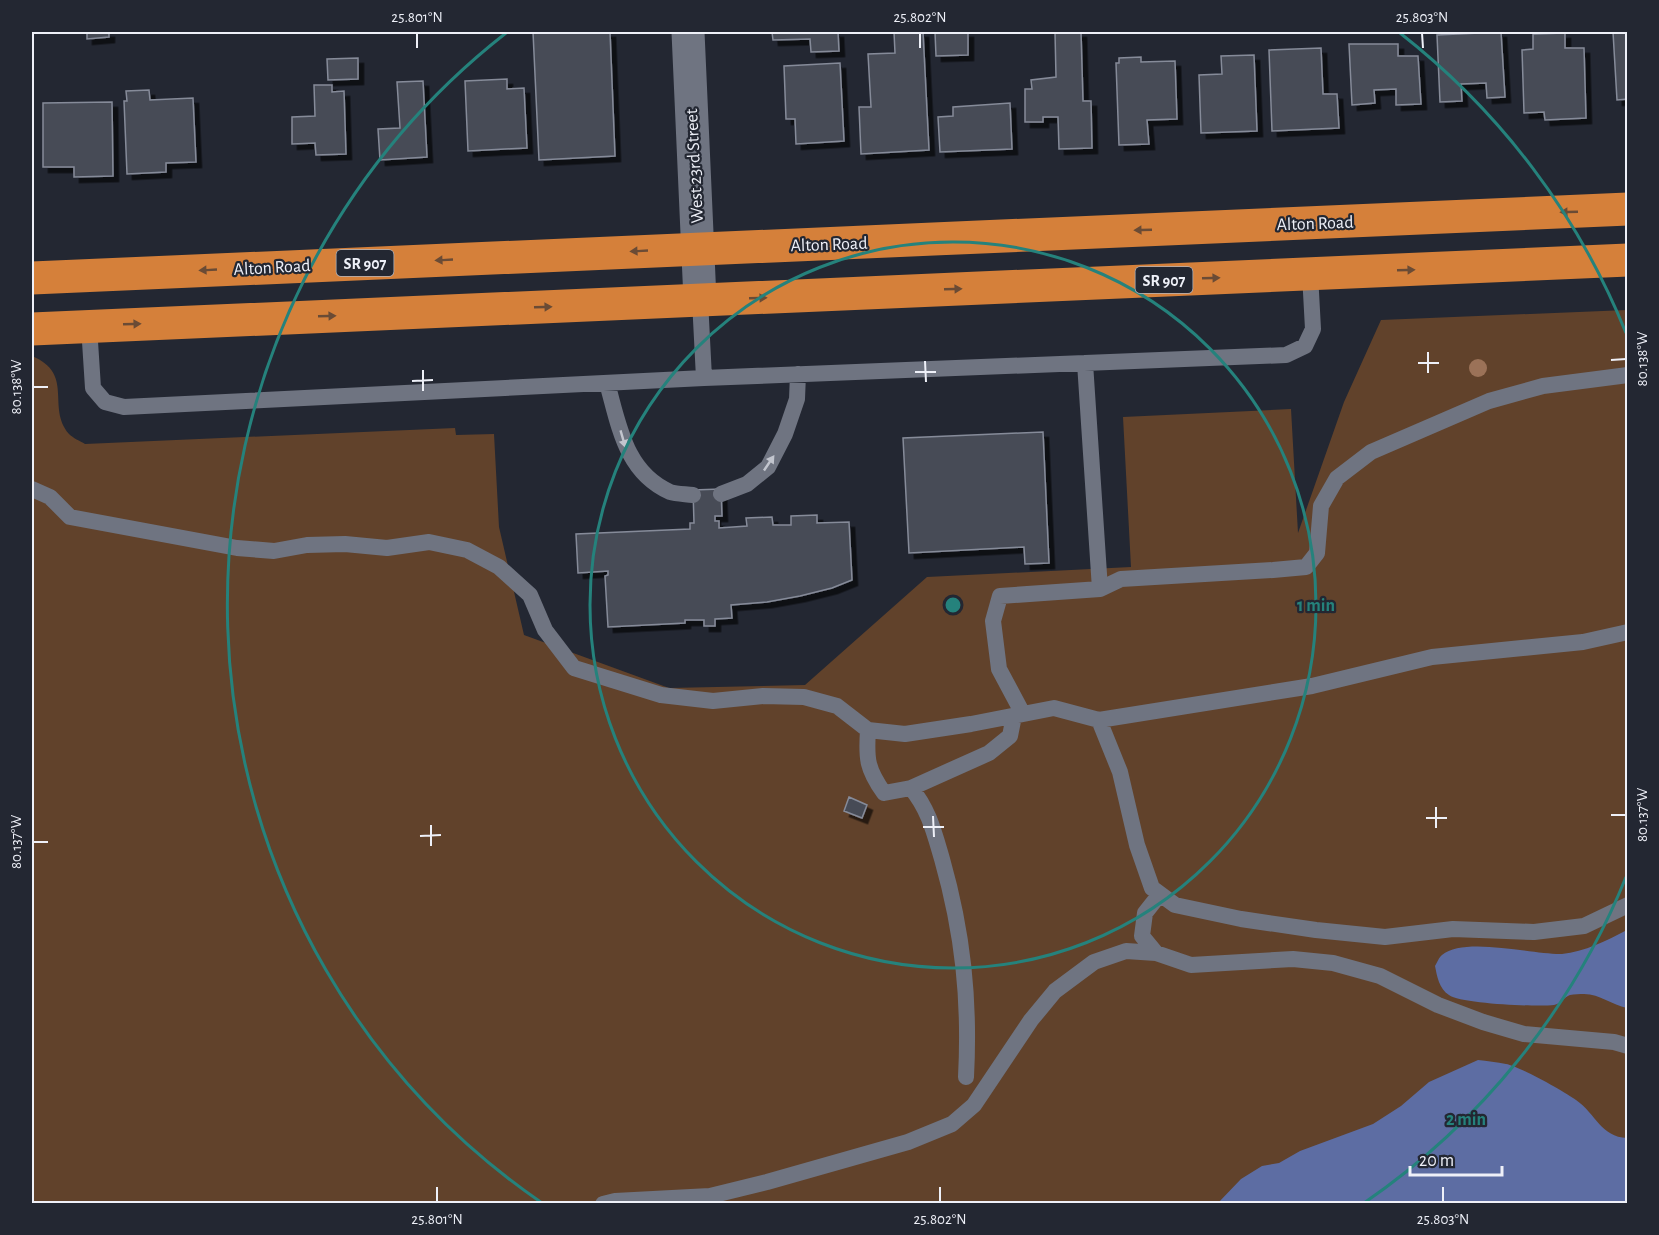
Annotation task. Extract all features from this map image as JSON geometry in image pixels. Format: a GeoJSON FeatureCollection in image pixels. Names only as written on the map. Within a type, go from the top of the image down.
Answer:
{"type":"FeatureCollection","features":[{"type":"Feature","properties":{"kind":"highway","name":"Alton Road"},"geometry":{"type":"LineString","coordinates":[[32,278],[1628,209]]}},
{"type":"Feature","properties":{"kind":"highway","name":"SR 907"},"geometry":{"type":"LineString","coordinates":[[32,329],[1628,260]]}},
{"type":"Feature","properties":{"kind":"street","name":"West 23rd Street"},"geometry":{"type":"LineString","coordinates":[[688,32],[700,300]]}},
{"type":"Feature","properties":{"kind":"lane"},"geometry":{"type":"LineString","coordinates":[[89,326],[93,388],[105,402],[124,407],[704,378],[1286,355],[1305,346],[1313,329],[1310,274]]}},
{"type":"Feature","properties":{"kind":"lane"},"geometry":{"type":"LineString","coordinates":[[700,300],[704,378]]}},
{"type":"Feature","properties":{"kind":"lane"},"geometry":{"type":"LineString","coordinates":[[1085,363],[1100,589]]}},
{"type":"Feature","properties":{"kind":"lane"},"geometry":{"type":"LineString","coordinates":[[721,494],[747,484],[768,467],[785,434],[797,399],[798,374]]}},
{"type":"Feature","properties":{"kind":"lane"},"geometry":{"type":"LineString","coordinates":[[868,730],[867,749],[870,773],[884,793],[911,788],[989,753],[1010,736],[1019,715],[999,669],[993,621],[1000,596],[1100,589],[1121,579],[1306,567],[1317,553],[1321,506],[1326,497],[1337,478],[1371,452],[1489,401],[1543,386],[1628,375]]}},
{"type":"Feature","properties":{"kind":"lane"},"geometry":{"type":"LineString","coordinates":[[607,383],[625,448],[649,480],[672,493],[693,495]]}},
{"type":"Feature","properties":{"kind":"lane"},"geometry":{"type":"LineString","coordinates":[[32,489],[50,497],[70,517],[237,548],[274,551],[307,544],[345,544],[387,548],[429,542],[467,550],[500,567],[530,595],[545,630],[574,668],[661,695],[714,701],[763,696],[804,698],[837,706],[868,730],[905,734],[1053,708],[1100,720],[1312,686],[1432,657],[1583,642],[1628,632]]}},
{"type":"Feature","properties":{"kind":"lane"},"geometry":{"type":"LineString","coordinates":[[1100,720],[1119,772],[1137,846],[1152,888],[1175,905],[1241,919],[1385,937],[1453,929],[1534,932],[1584,926],[1628,905]]}},
{"type":"Feature","properties":{"kind":"lane"},"geometry":{"type":"LineString","coordinates":[[911,788],[922,802],[933,830],[958,920],[969,1029],[966,1077]]}},
{"type":"Feature","properties":{"kind":"lane"},"geometry":{"type":"LineString","coordinates":[[1156,954],[1142,936],[1145,913],[1160,894]]}},
{"type":"Feature","properties":{"kind":"lane"},"geometry":{"type":"LineString","coordinates":[[603,1203],[710,1196],[908,1142],[952,1124],[974,1105],[1031,1020],[1055,991],[1094,962],[1126,951],[1156,954],[1191,965],[1223,965],[1293,959],[1332,963],[1380,976],[1438,1005],[1524,1034],[1614,1042],[1628,1046]]}},
{"type":"Feature","properties":{"kind":"shaded area"},"geometry":{"type":"Polygon","coordinates":[[[1627,310],[1627,1203],[32,1203],[32,356],[45,363],[53,372],[57,381],[63,424],[69,434],[85,444],[455,428],[456,435],[494,434],[499,527],[524,635],[669,688],[805,685],[927,577],[1131,567],[1123,417],[1291,409],[1298,533],[1344,402],[1381,320],[1627,310]]]}},
{"type":"Feature","properties":{"kind":"water"},"geometry":{"type":"Polygon","coordinates":[[[1627,930],[1627,1008],[1584,994],[1570,995],[1556,1004],[1545,1006],[1468,1001],[1446,992],[1441,986],[1435,966],[1442,955],[1467,947],[1562,954],[1587,948],[1627,930]]]}},
{"type":"Feature","properties":{"kind":"water"},"geometry":{"type":"Polygon","coordinates":[[[1478,1060],[1521,1069],[1576,1100],[1611,1134],[1627,1138],[1627,1203],[1218,1203],[1241,1179],[1262,1166],[1279,1163],[1300,1151],[1373,1124],[1401,1106],[1429,1082],[1478,1060]]]}},
{"type":"Feature","properties":{"kind":"building"},"geometry":{"type":"Polygon","coordinates":[[[87,32],[109,32],[109,37],[87,39],[87,32]]]}},
{"type":"Feature","properties":{"kind":"building"},"geometry":{"type":"Polygon","coordinates":[[[533,32],[610,32],[615,156],[539,160],[533,32]]]}},
{"type":"Feature","properties":{"kind":"building"},"geometry":{"type":"Polygon","coordinates":[[[772,32],[838,32],[839,51],[811,52],[810,39],[773,40],[772,32]]]}},
{"type":"Feature","properties":{"kind":"building"},"geometry":{"type":"Polygon","coordinates":[[[894,32],[923,32],[929,150],[861,154],[859,107],[871,107],[868,54],[895,53],[894,32]]]}},
{"type":"Feature","properties":{"kind":"building"},"geometry":{"type":"Polygon","coordinates":[[[935,32],[968,32],[968,55],[936,56],[935,32]]]}},
{"type":"Feature","properties":{"kind":"building"},"geometry":{"type":"Polygon","coordinates":[[[1055,32],[1081,32],[1083,101],[1091,101],[1092,148],[1059,149],[1058,117],[1043,117],[1043,122],[1025,122],[1025,89],[1032,89],[1031,80],[1056,77],[1055,32]]]}},
{"type":"Feature","properties":{"kind":"building"},"geometry":{"type":"Polygon","coordinates":[[[1501,32],[1505,97],[1487,98],[1486,83],[1461,84],[1462,101],[1440,102],[1437,35],[1501,32]]]}},
{"type":"Feature","properties":{"kind":"building"},"geometry":{"type":"Polygon","coordinates":[[[1613,32],[1628,32],[1628,99],[1617,100],[1613,32]]]}},
{"type":"Feature","properties":{"kind":"building"},"geometry":{"type":"Polygon","coordinates":[[[1565,33],[1565,48],[1584,48],[1586,118],[1545,120],[1544,112],[1524,113],[1522,50],[1533,49],[1533,34],[1565,33]]]}},
{"type":"Feature","properties":{"kind":"building"},"geometry":{"type":"Polygon","coordinates":[[[1349,44],[1398,44],[1398,56],[1418,56],[1421,104],[1396,105],[1396,89],[1374,90],[1375,103],[1352,105],[1349,44]]]}},
{"type":"Feature","properties":{"kind":"building"},"geometry":{"type":"Polygon","coordinates":[[[1321,48],[1323,94],[1337,94],[1339,128],[1272,131],[1269,50],[1321,48]]]}},
{"type":"Feature","properties":{"kind":"building"},"geometry":{"type":"Polygon","coordinates":[[[1254,55],[1257,131],[1201,133],[1199,75],[1222,74],[1221,56],[1254,55]]]}},
{"type":"Feature","properties":{"kind":"building"},"geometry":{"type":"Polygon","coordinates":[[[1141,57],[1141,62],[1175,61],[1177,119],[1147,120],[1149,144],[1119,145],[1116,63],[1119,63],[1119,58],[1141,57]]]}},
{"type":"Feature","properties":{"kind":"building"},"geometry":{"type":"Polygon","coordinates":[[[358,58],[358,79],[328,80],[327,59],[358,58]]]}},
{"type":"Feature","properties":{"kind":"building"},"geometry":{"type":"Polygon","coordinates":[[[840,63],[844,141],[796,144],[795,119],[786,119],[784,66],[840,63]]]}},
{"type":"Feature","properties":{"kind":"building"},"geometry":{"type":"Polygon","coordinates":[[[507,79],[507,89],[524,88],[527,148],[468,151],[465,81],[507,79]]]}},
{"type":"Feature","properties":{"kind":"building"},"geometry":{"type":"Polygon","coordinates":[[[423,81],[427,157],[380,160],[378,129],[400,128],[397,82],[423,81]]]}},
{"type":"Feature","properties":{"kind":"building"},"geometry":{"type":"Polygon","coordinates":[[[314,85],[332,85],[332,92],[344,91],[346,154],[316,155],[315,143],[292,144],[292,117],[315,116],[314,85]]]}},
{"type":"Feature","properties":{"kind":"building"},"geometry":{"type":"Polygon","coordinates":[[[149,90],[150,100],[193,98],[196,162],[166,163],[166,172],[127,174],[124,101],[127,101],[126,91],[149,90]]]}},
{"type":"Feature","properties":{"kind":"building"},"geometry":{"type":"Polygon","coordinates":[[[112,102],[113,176],[74,177],[74,167],[43,167],[43,103],[112,102]]]}},
{"type":"Feature","properties":{"kind":"building"},"geometry":{"type":"Polygon","coordinates":[[[1010,103],[1012,149],[940,152],[938,117],[953,116],[953,107],[1010,103]]]}},
{"type":"Feature","properties":{"kind":"building"},"geometry":{"type":"Polygon","coordinates":[[[1043,432],[1049,563],[1025,564],[1024,547],[909,553],[903,438],[1043,432]]]}},
{"type":"Feature","properties":{"kind":"building"},"geometry":{"type":"Polygon","coordinates":[[[721,489],[722,516],[715,516],[715,521],[719,521],[719,528],[747,526],[746,518],[772,517],[773,525],[791,525],[791,516],[817,515],[817,523],[849,522],[852,580],[800,596],[731,605],[732,618],[715,619],[715,626],[704,626],[704,620],[685,620],[685,623],[608,627],[605,576],[608,575],[608,571],[578,573],[576,534],[690,529],[690,523],[694,523],[693,490],[721,489]]]}},
{"type":"Feature","properties":{"kind":"building"},"geometry":{"type":"Polygon","coordinates":[[[849,797],[867,805],[862,818],[844,811],[849,797]]]}}]}
